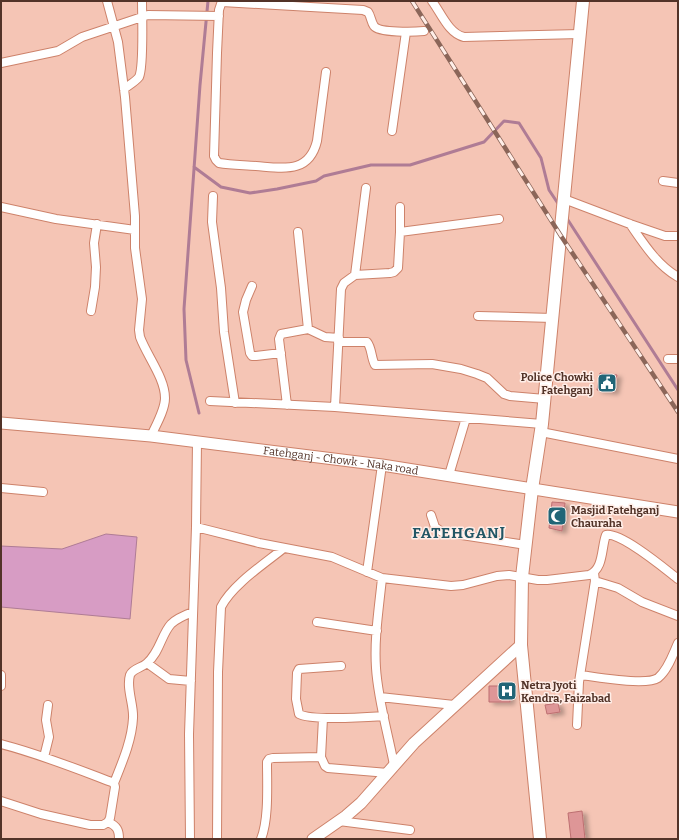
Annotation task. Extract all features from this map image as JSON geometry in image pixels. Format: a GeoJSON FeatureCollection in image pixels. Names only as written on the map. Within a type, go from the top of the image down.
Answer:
{"type":"FeatureCollection","features":[{"type":"Feature","properties":{"kind":"main road"},"geometry":{"type":"LineString","coordinates":[[540,839],[521,644],[522,577],[532,489],[542,428],[583,1]]}},
{"type":"Feature","properties":{"kind":"street"},"geometry":{"type":"LineString","coordinates":[[106,1],[121,56],[135,216],[137,269],[142,299],[139,330],[140,337],[161,380],[165,398],[164,406],[151,436]]}},
{"type":"Feature","properties":{"kind":"street"},"geometry":{"type":"LineString","coordinates":[[124,89],[135,81],[140,75],[142,64],[142,1]]}},
{"type":"Feature","properties":{"kind":"street"},"geometry":{"type":"LineString","coordinates":[[326,72],[315,151],[307,161],[300,165],[285,168],[219,163],[216,160],[214,156],[217,53],[212,16],[222,1],[363,10],[368,12],[371,16],[373,25],[377,28],[406,32],[424,31]]}},
{"type":"Feature","properties":{"kind":"street"},"geometry":{"type":"LineString","coordinates":[[432,1],[453,32],[459,36],[580,34]]}},
{"type":"Feature","properties":{"kind":"street"},"geometry":{"type":"LineString","coordinates":[[1,63],[58,51],[82,37],[142,16],[155,14],[212,16]]}},
{"type":"Feature","properties":{"kind":"street"},"geometry":{"type":"LineString","coordinates":[[392,131],[406,32]]}},
{"type":"Feature","properties":{"kind":"street"},"geometry":{"type":"LineString","coordinates":[[663,181],[678,183]]}},
{"type":"Feature","properties":{"kind":"street"},"geometry":{"type":"LineString","coordinates":[[335,407],[341,289],[344,283],[355,274],[366,188]]}},
{"type":"Feature","properties":{"kind":"street"},"geometry":{"type":"LineString","coordinates":[[213,196],[212,222],[221,288],[224,332],[235,403]]}},
{"type":"Feature","properties":{"kind":"street"},"geometry":{"type":"LineString","coordinates":[[564,203],[665,236],[678,236]]}},
{"type":"Feature","properties":{"kind":"street"},"geometry":{"type":"LineString","coordinates":[[1,207],[38,215],[135,230]]}},
{"type":"Feature","properties":{"kind":"street"},"geometry":{"type":"LineString","coordinates":[[355,274],[394,272],[398,268],[400,208]]}},
{"type":"Feature","properties":{"kind":"street"},"geometry":{"type":"LineString","coordinates":[[400,232],[498,219]]}},
{"type":"Feature","properties":{"kind":"street"},"geometry":{"type":"LineString","coordinates":[[91,311],[95,287],[96,267],[94,243],[97,224]]}},
{"type":"Feature","properties":{"kind":"street"},"geometry":{"type":"LineString","coordinates":[[630,224],[649,252],[661,264],[678,277]]}},
{"type":"Feature","properties":{"kind":"street"},"geometry":{"type":"LineString","coordinates":[[298,232],[308,329]]}},
{"type":"Feature","properties":{"kind":"street"},"geometry":{"type":"LineString","coordinates":[[252,286],[243,312],[250,353],[252,356],[256,356],[281,353]]}},
{"type":"Feature","properties":{"kind":"street"},"geometry":{"type":"LineString","coordinates":[[478,316],[553,318]]}},
{"type":"Feature","properties":{"kind":"street"},"geometry":{"type":"LineString","coordinates":[[286,405],[279,339],[281,334],[308,329],[338,340],[367,342],[370,345],[372,361],[375,365],[432,364],[461,369],[487,378],[504,394],[510,396],[545,399]]}},
{"type":"Feature","properties":{"kind":"street"},"geometry":{"type":"LineString","coordinates":[[668,358],[678,359]]}},
{"type":"Feature","properties":{"kind":"street"},"geometry":{"type":"LineString","coordinates":[[210,401],[335,407],[466,418],[542,428],[678,459]]}},
{"type":"Feature","properties":{"kind":"street"},"geometry":{"type":"LineString","coordinates":[[449,475],[466,418]]}},
{"type":"Feature","properties":{"kind":"street","name":"Fatehganj - Chowk - Naka road"},"geometry":{"type":"LineString","coordinates":[[1,423],[151,436],[382,465],[678,512]]}},
{"type":"Feature","properties":{"kind":"street"},"geometry":{"type":"LineString","coordinates":[[190,839],[189,734],[198,442]]}},
{"type":"Feature","properties":{"kind":"street"},"geometry":{"type":"LineString","coordinates":[[367,572],[382,465]]}},
{"type":"Feature","properties":{"kind":"street"},"geometry":{"type":"LineString","coordinates":[[1,488],[43,492]]}},
{"type":"Feature","properties":{"kind":"street"},"geometry":{"type":"LineString","coordinates":[[431,515],[435,527],[442,532],[526,545]]}},
{"type":"Feature","properties":{"kind":"street"},"geometry":{"type":"LineString","coordinates":[[196,527],[259,543],[332,557],[382,578],[450,586],[463,585],[497,576],[509,575],[538,580],[589,575],[618,588],[642,602],[678,616]]}},
{"type":"Feature","properties":{"kind":"street"},"geometry":{"type":"LineString","coordinates":[[577,725],[580,675],[594,577],[602,554],[606,535],[608,534],[618,537],[630,544],[678,579]]}},
{"type":"Feature","properties":{"kind":"street"},"geometry":{"type":"LineString","coordinates":[[217,839],[218,672],[221,607],[232,590],[284,548]]}},
{"type":"Feature","properties":{"kind":"street"},"geometry":{"type":"LineString","coordinates":[[382,578],[375,645],[376,666],[391,769]]}},
{"type":"Feature","properties":{"kind":"street"},"geometry":{"type":"LineString","coordinates":[[1,801],[41,814],[90,824],[103,825],[108,822],[115,792],[114,783],[123,761],[132,727],[133,705],[129,683],[130,675],[133,671],[147,663],[161,645],[172,623],[193,612]]}},
{"type":"Feature","properties":{"kind":"street"},"geometry":{"type":"LineString","coordinates":[[316,622],[376,631]]}},
{"type":"Feature","properties":{"kind":"street"},"geometry":{"type":"LineString","coordinates":[[580,675],[638,682],[650,681],[659,677],[664,671],[678,643]]}},
{"type":"Feature","properties":{"kind":"street"},"geometry":{"type":"LineString","coordinates":[[313,839],[361,803],[414,743],[521,644]]}},
{"type":"Feature","properties":{"kind":"street"},"geometry":{"type":"LineString","coordinates":[[147,663],[169,680],[191,680]]}},
{"type":"Feature","properties":{"kind":"street"},"geometry":{"type":"LineString","coordinates":[[341,666],[299,669],[297,673],[296,699],[299,714],[303,716],[323,718],[384,716]]}},
{"type":"Feature","properties":{"kind":"street"},"geometry":{"type":"LineString","coordinates":[[1,675],[1,686]]}},
{"type":"Feature","properties":{"kind":"street"},"geometry":{"type":"LineString","coordinates":[[380,697],[454,705]]}},
{"type":"Feature","properties":{"kind":"street"},"geometry":{"type":"LineString","coordinates":[[44,757],[49,737],[46,720],[48,705]]}},
{"type":"Feature","properties":{"kind":"street"},"geometry":{"type":"LineString","coordinates":[[323,718],[321,757],[325,766],[328,768],[391,769]]}},
{"type":"Feature","properties":{"kind":"street"},"geometry":{"type":"LineString","coordinates":[[1,744],[44,757],[114,783]]}},
{"type":"Feature","properties":{"kind":"street"},"geometry":{"type":"LineString","coordinates":[[261,839],[266,809],[267,762],[269,759],[321,757]]}},
{"type":"Feature","properties":{"kind":"street"},"geometry":{"type":"LineString","coordinates":[[339,821],[410,830]]}},
{"type":"Feature","properties":{"kind":"street"},"geometry":{"type":"LineString","coordinates":[[108,822],[116,826],[119,832],[119,839]]}},
{"type":"Feature","properties":{"kind":"shaded area"},"geometry":{"type":"Polygon","coordinates":[[[106,534],[137,537],[130,619],[1,607],[1,546],[62,549],[106,534]]]}},
{"type":"Feature","properties":{"kind":"building","name":"Police Chowki Fatehganj"},"geometry":{"type":"Polygon","coordinates":[[[600,373],[617,375],[614,392],[597,390],[600,373]]]}},
{"type":"Feature","properties":{"kind":"building","name":"Masjid Fatehganj Chauraha"},"geometry":{"type":"Polygon","coordinates":[[[552,502],[565,503],[562,531],[549,528],[552,502]]]}},
{"type":"Feature","properties":{"kind":"building"},"geometry":{"type":"Polygon","coordinates":[[[489,686],[510,686],[510,702],[489,702],[489,686]]]}},
{"type":"Feature","properties":{"kind":"building"},"geometry":{"type":"Polygon","coordinates":[[[558,703],[560,712],[547,714],[545,705],[558,703]]]}},
{"type":"Feature","properties":{"kind":"building"},"geometry":{"type":"Polygon","coordinates":[[[582,811],[585,839],[571,839],[568,813],[582,811]]]}},
{"type":"Feature","properties":{"kind":"waterway"},"geometry":{"type":"LineString","coordinates":[[199,413],[186,360],[184,309],[200,85],[208,1]]}},
{"type":"Feature","properties":{"kind":"waterway"},"geometry":{"type":"LineString","coordinates":[[194,167],[221,187],[250,193],[277,189],[316,181],[324,176],[371,165],[410,165],[484,142],[504,121],[519,123],[541,158],[549,190],[559,205]]}},
{"type":"Feature","properties":{"kind":"waterway"},"geometry":{"type":"LineString","coordinates":[[566,217],[678,390]]}},
{"type":"Feature","properties":{"kind":"railway"},"geometry":{"type":"LineString","coordinates":[[412,1],[561,236],[678,412]]}},
{"type":"Feature","properties":{"kind":"place","name":"Police Chowki Fatehganj"},"geometry":{"type":"Point","coordinates":[607,383]}},
{"type":"Feature","properties":{"kind":"place","name":"Masjid Fatehganj Chauraha"},"geometry":{"type":"Point","coordinates":[557,516]}},
{"type":"Feature","properties":{"kind":"place","name":"Netra Jyoti Kendra, Faizabad"},"geometry":{"type":"Point","coordinates":[507,691]}},
{"type":"Feature","properties":{"kind":"district","name":"FATEHGANJ"},"geometry":{"type":"Point","coordinates":[459,533]}}]}
